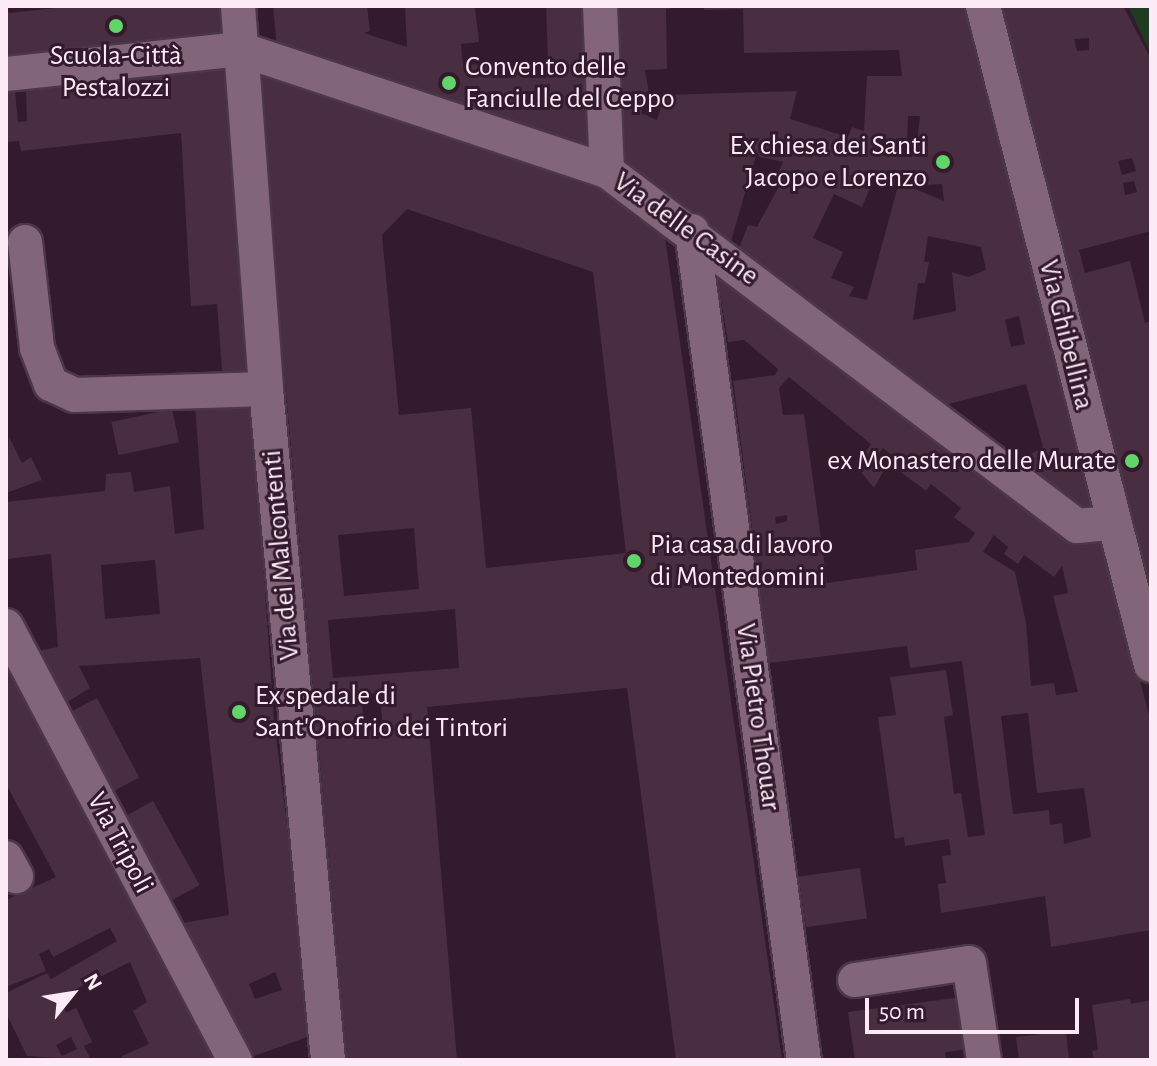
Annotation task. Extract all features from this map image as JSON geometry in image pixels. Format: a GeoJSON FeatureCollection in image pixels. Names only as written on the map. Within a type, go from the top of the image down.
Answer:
{"type":"FeatureCollection","features":[{"type":"Feature","properties":{"kind":"street","name":"Via dei Malcontenti"},"geometry":{"type":"LineString","coordinates":[[238,6],[266,389],[328,1060]]}},
{"type":"Feature","properties":{"kind":"street"},"geometry":{"type":"LineString","coordinates":[[600,6],[607,171]]}},
{"type":"Feature","properties":{"kind":"street","name":"Via Ghibellina"},"geometry":{"type":"LineString","coordinates":[[983,6],[1114,523],[1142,601],[1150,653]]}},
{"type":"Feature","properties":{"kind":"street","name":"Via delle Casine"},"geometry":{"type":"LineString","coordinates":[[6,74],[240,49],[607,171],[692,231],[1077,526],[1114,523]]}},
{"type":"Feature","properties":{"kind":"street","name":"Via Pietro Thouar"},"geometry":{"type":"LineString","coordinates":[[692,231],[804,1060]]}},
{"type":"Feature","properties":{"kind":"street"},"geometry":{"type":"LineString","coordinates":[[25,242],[37,348],[51,384],[75,395],[266,389]]}},
{"type":"Feature","properties":{"kind":"street","name":"Via Tripoli"},"geometry":{"type":"LineString","coordinates":[[6,626],[235,1060]]}},
{"type":"Feature","properties":{"kind":"street"},"geometry":{"type":"LineString","coordinates":[[855,980],[969,963],[984,1060]]}},
{"type":"Feature","properties":{"kind":"green space"},"geometry":{"type":"Polygon","coordinates":[[[1128,6],[1151,6],[1151,52],[1150,52],[1128,6]]]}},
{"type":"Feature","properties":{"kind":"building","name":"Scuola-Città Pestalozzi"},"geometry":{"type":"Polygon","coordinates":[[[6,6],[9,13],[75,6],[224,6],[226,39],[6,59],[6,6]]]}},
{"type":"Feature","properties":{"kind":"building"},"geometry":{"type":"Polygon","coordinates":[[[273,6],[367,6],[370,31],[364,33],[407,47],[405,6],[475,8],[479,42],[461,44],[463,65],[548,61],[546,6],[595,6],[601,152],[277,48],[273,6]]]}},
{"type":"Feature","properties":{"kind":"building"},"geometry":{"type":"Polygon","coordinates":[[[605,6],[686,6],[666,9],[667,69],[645,70],[649,93],[641,113],[657,120],[665,95],[797,91],[790,119],[848,137],[852,127],[864,131],[867,76],[902,76],[899,50],[744,53],[743,9],[704,10],[704,6],[970,6],[1096,509],[1081,517],[1015,463],[1043,447],[1026,384],[945,405],[737,253],[748,225],[757,227],[784,177],[778,173],[783,162],[756,156],[730,244],[613,156],[605,6]],[[908,116],[907,142],[917,142],[920,116],[908,116]],[[847,175],[870,188],[862,207],[834,194],[813,238],[843,252],[831,278],[854,287],[849,296],[867,300],[898,186],[877,187],[877,179],[871,176],[869,181],[847,175]],[[942,184],[908,186],[944,201],[942,184]],[[928,236],[924,262],[929,262],[925,283],[918,283],[913,320],[956,311],[952,272],[968,277],[986,270],[981,247],[928,236]],[[1019,316],[1005,320],[1011,347],[1025,344],[1019,316]]]}},
{"type":"Feature","properties":{"kind":"building"},"geometry":{"type":"Polygon","coordinates":[[[997,6],[1123,6],[1151,59],[1151,231],[1079,250],[1085,273],[1130,261],[1145,323],[1151,321],[1151,603],[997,6]],[[1089,38],[1074,39],[1077,51],[1089,50],[1089,38]],[[1132,158],[1118,161],[1122,175],[1136,171],[1132,158]],[[1134,181],[1123,183],[1125,195],[1137,192],[1134,181]]]}},
{"type":"Feature","properties":{"kind":"building","name":"Pia casa di lavoro di Montedomini"},"geometry":{"type":"Polygon","coordinates":[[[256,65],[620,189],[663,223],[782,1060],[676,1060],[627,688],[427,707],[457,1060],[347,1060],[256,65]],[[407,209],[382,235],[399,415],[471,408],[486,568],[626,553],[593,272],[407,209]],[[414,528],[338,535],[344,596],[419,589],[414,528]],[[455,609],[328,620],[333,678],[459,668],[455,609]],[[380,693],[361,695],[365,731],[383,729],[380,693]]]}},
{"type":"Feature","properties":{"kind":"building"},"geometry":{"type":"Polygon","coordinates":[[[227,67],[247,380],[223,382],[217,304],[191,306],[181,133],[21,151],[19,141],[6,142],[6,92],[15,91],[18,122],[27,121],[26,90],[227,67]]]}},
{"type":"Feature","properties":{"kind":"building"},"geometry":{"type":"Polygon","coordinates":[[[716,271],[1101,536],[1151,722],[1151,930],[1051,947],[1045,896],[941,913],[938,884],[946,883],[942,856],[951,855],[949,839],[905,846],[904,837],[895,839],[878,717],[896,715],[890,677],[946,670],[953,715],[944,717],[954,794],[961,793],[968,837],[985,835],[962,661],[910,668],[907,646],[769,663],[733,381],[775,375],[778,369],[744,340],[728,342],[716,271]],[[789,377],[779,388],[783,415],[804,414],[827,583],[917,570],[915,550],[969,542],[975,533],[954,517],[961,508],[931,484],[926,491],[890,464],[895,458],[883,448],[872,464],[883,472],[874,488],[856,466],[871,444],[789,377]],[[787,515],[775,517],[776,524],[787,521],[787,515]],[[994,535],[983,552],[1015,572],[1026,623],[1031,686],[1054,683],[1056,695],[1078,692],[1053,596],[1068,593],[1062,566],[1054,577],[1024,555],[1018,564],[1004,554],[1008,547],[994,535]],[[1028,713],[1001,716],[1013,814],[1049,810],[1050,825],[1062,823],[1064,844],[1091,837],[1084,788],[1037,793],[1028,713]]]}},
{"type":"Feature","properties":{"kind":"building","name":"Ex spedale di Sant'Onofrio dei Tintori"},"geometry":{"type":"Polygon","coordinates":[[[252,401],[274,720],[313,1035],[251,1057],[183,923],[229,915],[200,658],[79,666],[90,688],[66,703],[38,651],[58,647],[51,554],[6,559],[6,502],[105,491],[106,474],[131,472],[134,492],[170,486],[175,534],[204,529],[195,404],[252,401]],[[155,560],[101,565],[105,619],[160,614],[155,560]],[[275,972],[249,984],[255,999],[282,990],[275,972]]]}},
{"type":"Feature","properties":{"kind":"building"},"geometry":{"type":"Polygon","coordinates":[[[172,409],[179,442],[118,455],[111,422],[172,409]]]}},
{"type":"Feature","properties":{"kind":"building"},"geometry":{"type":"Polygon","coordinates":[[[9,437],[22,463],[31,457],[42,480],[6,493],[9,437]]]}},
{"type":"Feature","properties":{"kind":"building"},"geometry":{"type":"Polygon","coordinates":[[[6,658],[220,1060],[122,1060],[122,1056],[149,1044],[133,1011],[147,1002],[130,962],[60,997],[66,1013],[76,1008],[92,1042],[84,1046],[91,1060],[27,1056],[6,1013],[6,993],[47,973],[51,979],[117,941],[110,928],[53,957],[49,949],[39,954],[46,971],[6,987],[6,900],[56,877],[6,784],[6,658]],[[71,1037],[56,1045],[62,1056],[77,1049],[71,1037]]]}},
{"type":"Feature","properties":{"kind":"building"},"geometry":{"type":"Polygon","coordinates":[[[97,698],[139,777],[113,792],[71,712],[97,698]]]}},
{"type":"Feature","properties":{"kind":"building"},"geometry":{"type":"Polygon","coordinates":[[[153,801],[200,885],[172,900],[126,816],[153,801]]]}},
{"type":"Feature","properties":{"kind":"building"},"geometry":{"type":"Polygon","coordinates":[[[860,868],[867,919],[806,927],[799,877],[860,868]]]}},
{"type":"Feature","properties":{"kind":"building"},"geometry":{"type":"Polygon","coordinates":[[[962,997],[971,1049],[945,1052],[946,1060],[855,1060],[848,1012],[962,997]]]}},
{"type":"Feature","properties":{"kind":"building"},"geometry":{"type":"Polygon","coordinates":[[[1130,999],[1131,1004],[1151,1000],[1151,1060],[1094,1060],[1092,1051],[1098,1050],[1092,1005],[1130,999]]]}},
{"type":"Feature","properties":{"kind":"building"},"geometry":{"type":"Polygon","coordinates":[[[1066,1031],[1069,1060],[1019,1060],[1016,1037],[1066,1031]]]}},
{"type":"Feature","properties":{"kind":"place","name":"Scuola-Città Pestalozzi"},"geometry":{"type":"Point","coordinates":[116,26]}},
{"type":"Feature","properties":{"kind":"place","name":"Convento delle Fanciulle del Ceppo"},"geometry":{"type":"Point","coordinates":[449,83]}},
{"type":"Feature","properties":{"kind":"place","name":"Ex chiesa dei Santi Jacopo e Lorenzo"},"geometry":{"type":"Point","coordinates":[943,162]}},
{"type":"Feature","properties":{"kind":"place","name":"ex Monastero delle Murate"},"geometry":{"type":"Point","coordinates":[1132,461]}},
{"type":"Feature","properties":{"kind":"place","name":"Pia casa di lavoro di Montedomini"},"geometry":{"type":"Point","coordinates":[634,561]}},
{"type":"Feature","properties":{"kind":"place","name":"Ex spedale di Sant'Onofrio dei Tintori"},"geometry":{"type":"Point","coordinates":[239,712]}}]}
